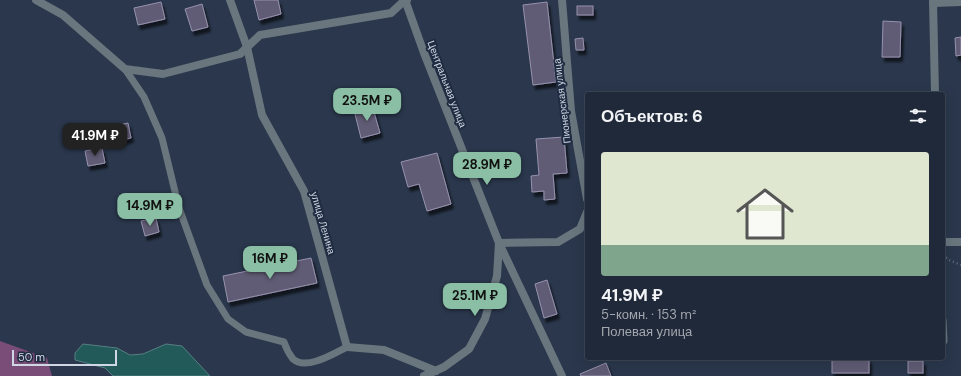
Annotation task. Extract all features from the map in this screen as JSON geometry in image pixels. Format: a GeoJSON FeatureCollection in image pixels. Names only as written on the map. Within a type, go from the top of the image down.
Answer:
{"type":"FeatureCollection","features":[{"type":"Feature","properties":{"kind":"street"},"geometry":{"type":"LineString","coordinates":[[36,0],[63,15],[125,69],[163,74],[240,54],[260,35],[391,12],[406,0]]}},
{"type":"Feature","properties":{"kind":"street","name":"улица Ленина"},"geometry":{"type":"LineString","coordinates":[[230,0],[247,48],[262,115],[304,191],[347,347]]}},
{"type":"Feature","properties":{"kind":"street","name":"Центральная улица"},"geometry":{"type":"LineString","coordinates":[[406,0],[424,53],[499,243],[562,376]]}},
{"type":"Feature","properties":{"kind":"street","name":"Пионерская улица"},"geometry":{"type":"LineString","coordinates":[[562,0],[571,111],[585,188]]}},
{"type":"Feature","properties":{"kind":"street"},"geometry":{"type":"LineString","coordinates":[[935,92],[933,1],[961,2]]}},
{"type":"Feature","properties":{"kind":"street"},"geometry":{"type":"LineString","coordinates":[[499,243],[558,242],[580,229],[585,217]]}},
{"type":"Feature","properties":{"kind":"street"},"geometry":{"type":"LineString","coordinates":[[945,242],[961,242]]}},
{"type":"Feature","properties":{"kind":"street","name":"Центральная улица"},"geometry":{"type":"LineString","coordinates":[[424,376],[444,367],[469,349],[485,319],[497,276],[499,243]]}},
{"type":"Feature","properties":{"kind":"street"},"geometry":{"type":"LineString","coordinates":[[347,347],[384,350],[436,371]]}},
{"type":"Feature","properties":{"kind":"lane"},"geometry":{"type":"LineString","coordinates":[[125,69],[144,97],[162,138],[178,208],[207,285],[228,319],[246,332],[284,342],[288,351],[295,360],[306,363],[321,360],[347,347]]}},
{"type":"Feature","properties":{"kind":"path"},"geometry":{"type":"LineString","coordinates":[[945,257],[961,265]]}},
{"type":"Feature","properties":{"kind":"shaded area"},"geometry":{"type":"Polygon","coordinates":[[[0,341],[47,358],[52,376],[0,376],[0,341]]]}},
{"type":"Feature","properties":{"kind":"shaded area"},"geometry":{"type":"Polygon","coordinates":[[[83,344],[117,348],[130,355],[143,354],[166,344],[182,346],[210,376],[113,376],[105,368],[75,360],[75,353],[83,344]]]}},
{"type":"Feature","properties":{"kind":"building"},"geometry":{"type":"Polygon","coordinates":[[[254,0],[278,0],[281,14],[259,20],[254,0]]]}},
{"type":"Feature","properties":{"kind":"building"},"geometry":{"type":"Polygon","coordinates":[[[161,2],[165,19],[138,25],[134,8],[161,2]]]}},
{"type":"Feature","properties":{"kind":"building"},"geometry":{"type":"Polygon","coordinates":[[[547,2],[556,82],[533,85],[523,5],[547,2]]]}},
{"type":"Feature","properties":{"kind":"building"},"geometry":{"type":"Polygon","coordinates":[[[202,4],[208,27],[192,31],[185,9],[202,4]]]}},
{"type":"Feature","properties":{"kind":"building"},"geometry":{"type":"Polygon","coordinates":[[[577,6],[593,6],[593,15],[577,15],[577,6]]]}},
{"type":"Feature","properties":{"kind":"building"},"geometry":{"type":"Polygon","coordinates":[[[883,21],[901,22],[900,57],[882,57],[883,21]]]}},
{"type":"Feature","properties":{"kind":"building"},"geometry":{"type":"Polygon","coordinates":[[[961,37],[961,55],[956,56],[955,38],[961,37]]]}},
{"type":"Feature","properties":{"kind":"building"},"geometry":{"type":"Polygon","coordinates":[[[583,38],[584,50],[576,50],[575,39],[583,38]]]}},
{"type":"Feature","properties":{"kind":"building"},"geometry":{"type":"Polygon","coordinates":[[[372,105],[380,133],[361,138],[354,110],[372,105]]]}},
{"type":"Feature","properties":{"kind":"building"},"geometry":{"type":"Polygon","coordinates":[[[128,123],[131,138],[118,141],[114,126],[128,123]]]}},
{"type":"Feature","properties":{"kind":"building"},"geometry":{"type":"Polygon","coordinates":[[[564,137],[567,173],[553,174],[555,199],[544,200],[544,191],[532,192],[531,176],[539,175],[536,139],[564,137]]]}},
{"type":"Feature","properties":{"kind":"building"},"geometry":{"type":"Polygon","coordinates":[[[102,148],[105,163],[88,166],[85,151],[102,148]]]}},
{"type":"Feature","properties":{"kind":"building"},"geometry":{"type":"Polygon","coordinates":[[[437,153],[451,204],[427,211],[419,184],[408,187],[401,162],[437,153]]]}},
{"type":"Feature","properties":{"kind":"building"},"geometry":{"type":"Polygon","coordinates":[[[156,218],[159,232],[145,236],[141,221],[156,218]]]}},
{"type":"Feature","properties":{"kind":"building"},"geometry":{"type":"Polygon","coordinates":[[[311,258],[317,283],[228,302],[223,276],[311,258]]]}},
{"type":"Feature","properties":{"kind":"building"},"geometry":{"type":"Polygon","coordinates":[[[547,280],[557,314],[544,318],[535,284],[547,280]]]}},
{"type":"Feature","properties":{"kind":"building"},"geometry":{"type":"Polygon","coordinates":[[[832,360],[869,360],[869,373],[832,373],[832,360]]]}},
{"type":"Feature","properties":{"kind":"building"},"geometry":{"type":"Polygon","coordinates":[[[908,361],[923,361],[923,373],[908,373],[908,361]]]}},
{"type":"Feature","properties":{"kind":"building"},"geometry":{"type":"Polygon","coordinates":[[[606,363],[611,376],[581,376],[580,374],[606,363]]]}}]}
